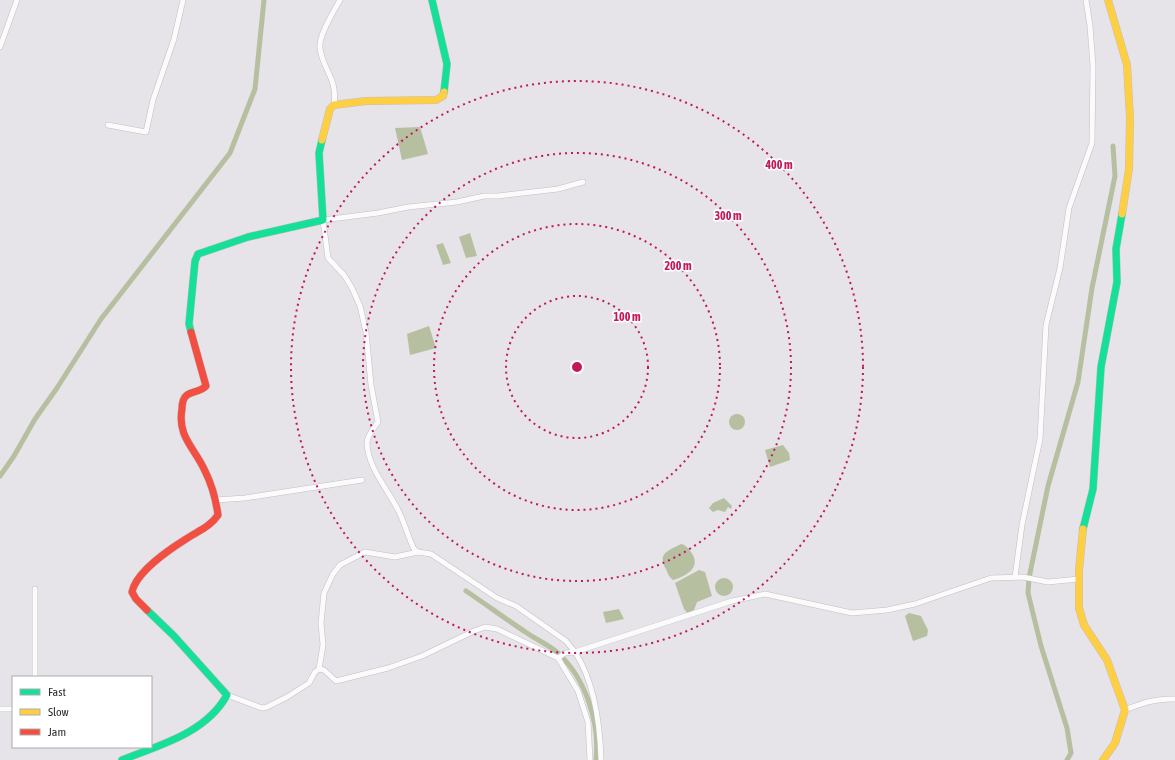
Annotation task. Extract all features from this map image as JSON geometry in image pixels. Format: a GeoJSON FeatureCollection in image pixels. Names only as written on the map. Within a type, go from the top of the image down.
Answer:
{"type":"FeatureCollection","features":[{"type":"Feature","properties":{"kind":"main road"},"geometry":{"type":"LineString","coordinates":[[122,760],[179,738],[201,724],[222,704],[227,695],[174,636],[136,599],[132,592],[133,587],[152,564],[182,542],[212,524],[218,515],[216,500],[205,470],[185,438],[180,420],[183,400],[187,395],[202,390],[206,386],[189,324],[195,261],[198,254],[203,250],[248,237],[323,220],[319,153],[330,109],[334,105],[366,100],[415,102],[436,100],[443,96],[445,91],[447,64],[432,0]]}},
{"type":"Feature","properties":{"kind":"main road"},"geometry":{"type":"LineString","coordinates":[[1103,760],[1115,743],[1125,710],[1107,660],[1084,625],[1079,608],[1079,579],[1081,536],[1093,489],[1101,367],[1117,282],[1116,249],[1129,168],[1130,118],[1127,65],[1108,0]]}},
{"type":"Feature","properties":{"kind":"street"},"geometry":{"type":"LineString","coordinates":[[0,47],[16,0]]}},
{"type":"Feature","properties":{"kind":"street"},"geometry":{"type":"LineString","coordinates":[[108,125],[146,132],[153,100],[174,39],[183,0]]}},
{"type":"Feature","properties":{"kind":"street"},"geometry":{"type":"LineString","coordinates":[[334,105],[335,98],[332,79],[320,48],[324,32],[340,0]]}},
{"type":"Feature","properties":{"kind":"street"},"geometry":{"type":"LineString","coordinates":[[1014,577],[1022,525],[1040,439],[1046,324],[1060,268],[1069,208],[1092,143],[1093,66],[1090,26],[1086,0]]}},
{"type":"Feature","properties":{"kind":"street"},"geometry":{"type":"LineString","coordinates":[[418,552],[412,544],[400,512],[381,482],[368,450],[367,442],[369,434],[378,422],[371,385],[366,332],[360,306],[352,288],[344,275],[328,258],[323,220],[378,213],[408,207],[457,202],[484,196],[498,196],[558,188],[584,182]]}},
{"type":"Feature","properties":{"kind":"street"},"geometry":{"type":"LineString","coordinates":[[216,500],[252,497],[362,480]]}},
{"type":"Feature","properties":{"kind":"street"},"geometry":{"type":"LineString","coordinates":[[227,695],[257,707],[268,707],[309,683],[315,672],[319,669],[323,645],[322,623],[324,592],[333,574],[340,565],[365,552],[395,557],[418,552],[431,554],[497,598],[516,606],[566,641],[575,652],[588,681],[599,721],[601,760]]}},
{"type":"Feature","properties":{"kind":"street"},"geometry":{"type":"LineString","coordinates":[[558,658],[565,653],[575,652],[732,600],[758,595],[765,594],[852,613],[899,608],[991,578],[1023,577],[1041,579],[1048,582],[1079,579]]}},
{"type":"Feature","properties":{"kind":"street"},"geometry":{"type":"LineString","coordinates":[[34,676],[35,588]]}},
{"type":"Feature","properties":{"kind":"street"},"geometry":{"type":"LineString","coordinates":[[319,669],[324,670],[336,681],[358,676],[422,656],[485,627],[497,629],[558,658],[578,691],[588,722],[590,760]]}},
{"type":"Feature","properties":{"kind":"street"},"geometry":{"type":"LineString","coordinates":[[1125,710],[1162,698],[1175,699]]}},
{"type":"Feature","properties":{"kind":"street"},"geometry":{"type":"LineString","coordinates":[[0,709],[12,709]]}},
{"type":"Feature","properties":{"kind":"shaded area"},"geometry":{"type":"Polygon","coordinates":[[[420,127],[428,154],[402,160],[395,128],[420,127]]]}},
{"type":"Feature","properties":{"kind":"shaded area"},"geometry":{"type":"Polygon","coordinates":[[[470,233],[477,256],[466,258],[459,237],[470,233]]]}},
{"type":"Feature","properties":{"kind":"shaded area"},"geometry":{"type":"Polygon","coordinates":[[[443,243],[451,263],[443,265],[436,245],[443,243]]]}},
{"type":"Feature","properties":{"kind":"shaded area"},"geometry":{"type":"Polygon","coordinates":[[[429,326],[436,348],[410,355],[407,334],[429,326]]]}},
{"type":"Feature","properties":{"kind":"shaded area"},"geometry":{"type":"Polygon","coordinates":[[[737,414],[744,419],[745,422],[740,429],[737,430],[730,425],[729,422],[734,415],[737,414]]]}},
{"type":"Feature","properties":{"kind":"shaded area"},"geometry":{"type":"Polygon","coordinates":[[[783,445],[789,453],[790,460],[770,467],[765,450],[783,445]]]}},
{"type":"Feature","properties":{"kind":"shaded area"},"geometry":{"type":"Polygon","coordinates":[[[724,498],[732,506],[731,509],[728,507],[725,512],[718,510],[713,512],[709,508],[713,503],[724,498]]]}},
{"type":"Feature","properties":{"kind":"shaded area"},"geometry":{"type":"Polygon","coordinates":[[[681,544],[686,546],[690,551],[695,562],[694,566],[688,573],[673,580],[670,578],[664,564],[663,556],[668,551],[681,544]]]}},
{"type":"Feature","properties":{"kind":"shaded area"},"geometry":{"type":"Polygon","coordinates":[[[699,570],[705,572],[712,596],[697,602],[694,610],[688,614],[684,609],[675,583],[699,570]]]}},
{"type":"Feature","properties":{"kind":"shaded area"},"geometry":{"type":"Polygon","coordinates":[[[724,578],[730,581],[733,587],[730,593],[724,596],[718,593],[715,587],[718,581],[724,578]]]}},
{"type":"Feature","properties":{"kind":"shaded area"},"geometry":{"type":"Polygon","coordinates":[[[619,609],[624,619],[606,623],[603,612],[619,609]]]}},
{"type":"Feature","properties":{"kind":"shaded area"},"geometry":{"type":"Polygon","coordinates":[[[909,613],[921,616],[928,630],[927,636],[913,641],[905,616],[909,613]]]}},
{"type":"Feature","properties":{"kind":"waterway"},"geometry":{"type":"LineString","coordinates":[[0,476],[14,456],[35,419],[57,388],[101,319],[230,153],[255,89],[264,0]]}},
{"type":"Feature","properties":{"kind":"waterway"},"geometry":{"type":"LineString","coordinates":[[1067,760],[1071,753],[1067,728],[1041,646],[1028,593],[1029,578],[1048,486],[1078,382],[1092,288],[1115,176],[1113,146]]}},
{"type":"Feature","properties":{"kind":"waterway"},"geometry":{"type":"LineString","coordinates":[[466,591],[519,628],[554,650],[568,664],[576,675],[589,702],[596,731],[596,760]]}},
{"type":"Feature","properties":{"kind":"traffic: fast"},"geometry":{"type":"LineString","coordinates":[[432,0],[447,64],[444,92]]}},
{"type":"Feature","properties":{"kind":"traffic: fast"},"geometry":{"type":"LineString","coordinates":[[191,332],[189,324],[195,261],[198,254],[248,237],[323,220],[319,153],[322,140]]}},
{"type":"Feature","properties":{"kind":"traffic: fast"},"geometry":{"type":"LineString","coordinates":[[1083,529],[1093,489],[1101,367],[1117,282],[1116,249],[1122,214]]}},
{"type":"Feature","properties":{"kind":"traffic: fast"},"geometry":{"type":"LineString","coordinates":[[122,760],[166,743],[195,728],[218,708],[227,695],[174,636],[147,610]]}},
{"type":"Feature","properties":{"kind":"traffic: slow"},"geometry":{"type":"LineString","coordinates":[[1108,0],[1127,65],[1130,118],[1129,169],[1122,214]]}},
{"type":"Feature","properties":{"kind":"traffic: slow"},"geometry":{"type":"LineString","coordinates":[[322,140],[330,109],[334,105],[366,101],[436,100],[443,96],[444,92]]}},
{"type":"Feature","properties":{"kind":"traffic: slow"},"geometry":{"type":"LineString","coordinates":[[1083,529],[1079,570],[1079,608],[1084,625],[1107,660],[1125,710],[1115,743],[1103,760]]}},
{"type":"Feature","properties":{"kind":"traffic: jam"},"geometry":{"type":"LineString","coordinates":[[147,610],[136,599],[132,592],[140,577],[154,562],[179,543],[208,526],[218,515],[210,482],[201,463],[184,435],[182,427],[182,407],[185,398],[187,395],[206,386],[191,332]]}}]}
